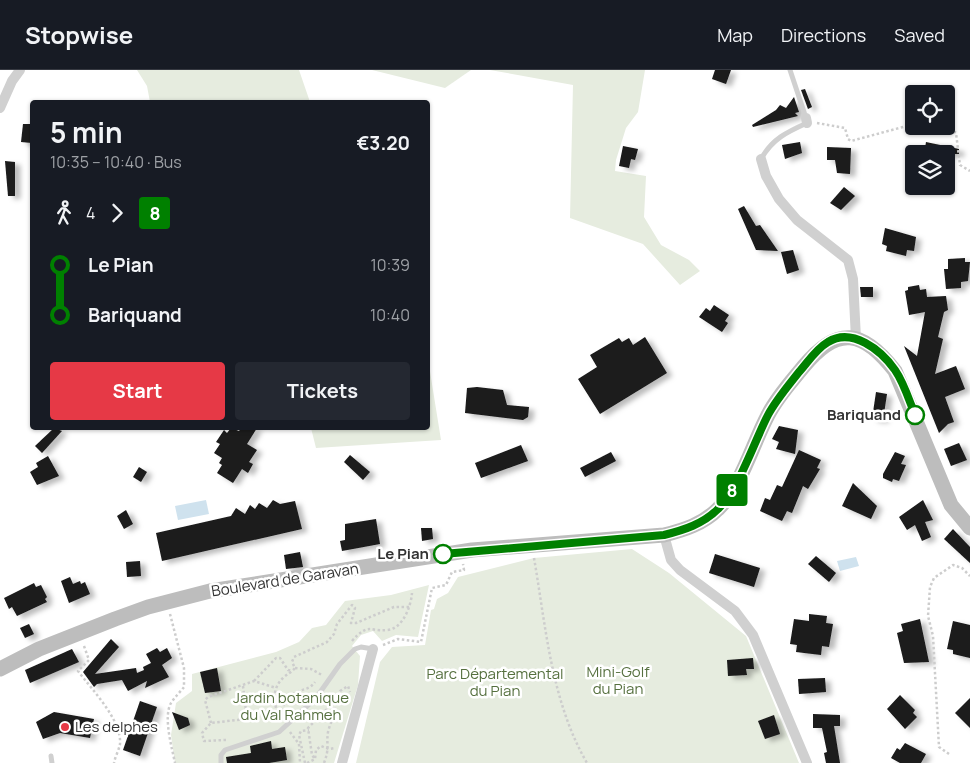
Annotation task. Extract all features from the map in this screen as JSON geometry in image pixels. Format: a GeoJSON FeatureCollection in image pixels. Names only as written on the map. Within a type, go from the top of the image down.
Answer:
{"type":"FeatureCollection","features":[{"type":"Feature","properties":{"kind":"street"},"geometry":{"type":"LineString","coordinates":[[0,108],[12,81],[20,70]]}},
{"type":"Feature","properties":{"kind":"street"},"geometry":{"type":"LineString","coordinates":[[761,158],[766,176],[779,199],[797,220],[848,260],[854,280],[858,332],[856,339],[886,359],[895,371],[951,506],[970,528]]}},
{"type":"Feature","properties":{"kind":"street","name":"Boulevard de Garavan"},"geometry":{"type":"LineString","coordinates":[[0,669],[80,633],[163,603],[210,591],[455,552],[664,535],[684,530],[701,523],[719,509],[732,491],[774,404],[817,350],[828,342],[842,336],[856,339]]}},
{"type":"Feature","properties":{"kind":"street"},"geometry":{"type":"LineString","coordinates":[[664,535],[670,560],[680,570],[735,611],[746,623],[753,635],[807,763]]}},
{"type":"Feature","properties":{"kind":"street"},"geometry":{"type":"LineString","coordinates":[[342,763],[377,647]]}},
{"type":"Feature","properties":{"kind":"lane"},"geometry":{"type":"LineString","coordinates":[[761,158],[768,146],[783,133],[806,120],[790,70]]}},
{"type":"Feature","properties":{"kind":"lane"},"geometry":{"type":"LineString","coordinates":[[222,763],[221,754],[225,750],[271,736],[301,713],[316,698],[340,664],[355,650],[361,647],[377,647]]}},
{"type":"Feature","properties":{"kind":"lane"},"geometry":{"type":"LineString","coordinates":[[51,756],[52,763]]}},
{"type":"Feature","properties":{"kind":"path"},"geometry":{"type":"LineString","coordinates":[[820,124],[845,128],[848,139],[851,141],[905,126]]}},
{"type":"Feature","properties":{"kind":"path"},"geometry":{"type":"LineString","coordinates":[[955,133],[960,165],[970,171]]}},
{"type":"Feature","properties":{"kind":"path"},"geometry":{"type":"LineString","coordinates":[[532,545],[550,661],[574,741],[587,763]]}},
{"type":"Feature","properties":{"kind":"path"},"geometry":{"type":"LineString","coordinates":[[949,754],[939,748],[933,636],[928,616],[930,587],[938,573],[953,566],[962,568],[970,576]]}},
{"type":"Feature","properties":{"kind":"path"},"geometry":{"type":"LineString","coordinates":[[377,647],[398,639],[421,642],[432,588],[446,585],[452,572]]}},
{"type":"Feature","properties":{"kind":"path"},"geometry":{"type":"LineString","coordinates":[[163,603],[170,614],[184,668],[184,687],[170,704],[169,714],[169,735],[175,763]]}},
{"type":"Feature","properties":{"kind":"path"},"geometry":{"type":"LineString","coordinates":[[295,668],[292,662],[294,657],[327,642],[334,634],[337,624],[352,606],[355,608],[351,623],[356,623],[394,607],[410,606]]}},
{"type":"Feature","properties":{"kind":"path"},"geometry":{"type":"LineString","coordinates":[[80,633],[89,660],[78,671],[112,713],[120,744],[114,763]]}},
{"type":"Feature","properties":{"kind":"path"},"geometry":{"type":"LineString","coordinates":[[211,723],[205,700],[208,697],[254,681],[276,658],[280,658],[288,670],[292,672]]}},
{"type":"Feature","properties":{"kind":"path"},"geometry":{"type":"LineString","coordinates":[[227,739],[204,741],[202,733],[211,723],[279,715],[274,700],[276,688],[282,679],[295,668]]}},
{"type":"Feature","properties":{"kind":"path"},"geometry":{"type":"LineString","coordinates":[[295,668],[312,669],[322,675]]}},
{"type":"Feature","properties":{"kind":"path"},"geometry":{"type":"LineString","coordinates":[[254,681],[276,688]]}},
{"type":"Feature","properties":{"kind":"path"},"geometry":{"type":"LineString","coordinates":[[243,686],[247,719]]}},
{"type":"Feature","properties":{"kind":"path"},"geometry":{"type":"LineString","coordinates":[[315,759],[306,763],[299,734],[301,731],[309,730],[334,702],[340,691],[348,686],[351,696]]}},
{"type":"Feature","properties":{"kind":"path"},"geometry":{"type":"LineString","coordinates":[[324,763],[329,749],[328,734],[336,715],[334,702]]}},
{"type":"Feature","properties":{"kind":"path"},"geometry":{"type":"LineString","coordinates":[[309,730],[312,754],[315,759]]}},
{"type":"Feature","properties":{"kind":"path"},"geometry":{"type":"LineString","coordinates":[[315,759],[316,750],[321,746],[335,749],[337,743]]}},
{"type":"Feature","properties":{"kind":"green space"},"geometry":{"type":"Polygon","coordinates":[[[137,70],[299,70],[309,100],[150,100],[147,86],[137,70]]]}},
{"type":"Feature","properties":{"kind":"green space"},"geometry":{"type":"Polygon","coordinates":[[[372,70],[471,70],[445,88],[372,70]]]}},
{"type":"Feature","properties":{"kind":"green space"},"geometry":{"type":"Polygon","coordinates":[[[490,70],[645,70],[638,112],[626,128],[616,160],[615,171],[646,176],[644,217],[661,245],[689,260],[700,271],[680,285],[643,244],[570,218],[573,85],[490,70]]]}},
{"type":"Feature","properties":{"kind":"green space"},"geometry":{"type":"Polygon","coordinates":[[[430,371],[441,440],[316,448],[312,430],[430,430],[430,371]]]}},
{"type":"Feature","properties":{"kind":"green space","name":"Parc Départemental du Pian"},"geometry":{"type":"Polygon","coordinates":[[[632,549],[669,573],[746,636],[799,763],[356,763],[380,662],[392,647],[425,645],[431,610],[434,609],[437,599],[448,593],[458,577],[534,558],[632,549]]]}},
{"type":"Feature","properties":{"kind":"green space","name":"Jardin botanique du Val Rahmeh"},"geometry":{"type":"Polygon","coordinates":[[[429,585],[418,637],[396,635],[382,641],[373,631],[361,635],[352,646],[360,656],[358,685],[334,763],[175,763],[171,735],[176,703],[192,691],[192,674],[276,652],[299,642],[312,628],[326,625],[345,601],[391,595],[429,585]]]}},
{"type":"Feature","properties":{"kind":"water"},"geometry":{"type":"Polygon","coordinates":[[[206,500],[209,514],[178,520],[175,506],[206,500]]]}},
{"type":"Feature","properties":{"kind":"water"},"geometry":{"type":"Polygon","coordinates":[[[856,557],[859,566],[840,571],[837,561],[856,557]]]}},
{"type":"Feature","properties":{"kind":"building"},"geometry":{"type":"Polygon","coordinates":[[[715,70],[731,70],[726,84],[712,79],[715,70]]]}},
{"type":"Feature","properties":{"kind":"building"},"geometry":{"type":"Polygon","coordinates":[[[805,89],[812,107],[808,109],[801,90],[805,89]]]}},
{"type":"Feature","properties":{"kind":"building"},"geometry":{"type":"Polygon","coordinates":[[[794,97],[799,112],[795,113],[798,116],[753,127],[752,125],[776,110],[780,105],[786,108],[794,97]]]}},
{"type":"Feature","properties":{"kind":"building"},"geometry":{"type":"Polygon","coordinates":[[[23,124],[30,124],[30,143],[21,142],[23,124]]]}},
{"type":"Feature","properties":{"kind":"building"},"geometry":{"type":"Polygon","coordinates":[[[800,142],[802,153],[785,159],[782,145],[800,142]]]}},
{"type":"Feature","properties":{"kind":"building"},"geometry":{"type":"Polygon","coordinates":[[[926,142],[940,145],[926,145],[926,142]]]}},
{"type":"Feature","properties":{"kind":"building"},"geometry":{"type":"Polygon","coordinates":[[[623,146],[638,149],[635,160],[631,159],[629,168],[619,166],[623,146]]]}},
{"type":"Feature","properties":{"kind":"building"},"geometry":{"type":"Polygon","coordinates":[[[827,147],[851,148],[850,174],[837,173],[835,160],[827,160],[827,147]]]}},
{"type":"Feature","properties":{"kind":"building"},"geometry":{"type":"Polygon","coordinates":[[[955,148],[959,149],[959,154],[955,154],[955,148]]]}},
{"type":"Feature","properties":{"kind":"building"},"geometry":{"type":"Polygon","coordinates":[[[5,161],[15,162],[15,196],[8,196],[5,161]]]}},
{"type":"Feature","properties":{"kind":"building"},"geometry":{"type":"Polygon","coordinates":[[[844,187],[855,196],[841,210],[830,203],[844,187]]]}},
{"type":"Feature","properties":{"kind":"building"},"geometry":{"type":"Polygon","coordinates":[[[744,206],[756,226],[760,225],[778,251],[756,250],[738,209],[744,206]]]}},
{"type":"Feature","properties":{"kind":"building"},"geometry":{"type":"Polygon","coordinates":[[[885,228],[916,237],[914,251],[907,250],[906,256],[886,251],[887,246],[882,244],[885,228]]]}},
{"type":"Feature","properties":{"kind":"building"},"geometry":{"type":"Polygon","coordinates":[[[793,250],[799,270],[787,274],[781,252],[793,250]]]}},
{"type":"Feature","properties":{"kind":"building"},"geometry":{"type":"Polygon","coordinates":[[[965,258],[965,262],[970,262],[968,281],[961,282],[961,288],[946,289],[944,269],[948,269],[948,259],[965,258]]]}},
{"type":"Feature","properties":{"kind":"building"},"geometry":{"type":"Polygon","coordinates":[[[919,285],[920,290],[926,289],[927,297],[946,296],[948,310],[944,312],[938,337],[943,339],[935,374],[956,366],[965,389],[945,397],[954,422],[948,424],[939,433],[904,346],[917,356],[925,312],[909,315],[905,291],[908,290],[908,287],[919,285]]]}},
{"type":"Feature","properties":{"kind":"building"},"geometry":{"type":"Polygon","coordinates":[[[860,287],[873,287],[873,297],[861,297],[860,287]]]}},
{"type":"Feature","properties":{"kind":"building"},"geometry":{"type":"Polygon","coordinates":[[[714,305],[729,315],[725,321],[728,323],[722,332],[699,317],[706,308],[710,311],[714,305]]]}},
{"type":"Feature","properties":{"kind":"building"},"geometry":{"type":"Polygon","coordinates":[[[645,337],[667,373],[600,414],[578,379],[597,367],[590,355],[619,338],[622,342],[629,338],[633,345],[645,337]]]}},
{"type":"Feature","properties":{"kind":"building"},"geometry":{"type":"Polygon","coordinates":[[[477,387],[503,390],[507,405],[529,407],[528,417],[523,420],[465,413],[467,388],[477,387]]]}},
{"type":"Feature","properties":{"kind":"building"},"geometry":{"type":"Polygon","coordinates":[[[876,392],[887,394],[883,420],[872,419],[876,392]]]}},
{"type":"Feature","properties":{"kind":"building"},"geometry":{"type":"Polygon","coordinates":[[[779,426],[798,430],[795,454],[776,449],[779,442],[772,439],[779,426]]]}},
{"type":"Feature","properties":{"kind":"building"},"geometry":{"type":"Polygon","coordinates":[[[52,430],[62,431],[42,453],[35,446],[52,430]]]}},
{"type":"Feature","properties":{"kind":"building"},"geometry":{"type":"Polygon","coordinates":[[[224,430],[227,433],[229,430],[256,430],[247,444],[257,450],[249,462],[253,464],[248,473],[242,469],[233,483],[217,473],[222,465],[219,463],[222,458],[214,453],[220,444],[216,442],[224,430]]]}},
{"type":"Feature","properties":{"kind":"building"},"geometry":{"type":"Polygon","coordinates":[[[959,443],[967,460],[951,466],[944,449],[959,443]]]}},
{"type":"Feature","properties":{"kind":"building"},"geometry":{"type":"Polygon","coordinates":[[[521,445],[528,461],[481,478],[475,463],[521,445]]]}},
{"type":"Feature","properties":{"kind":"building"},"geometry":{"type":"Polygon","coordinates":[[[799,450],[821,460],[817,468],[820,469],[808,489],[803,486],[792,513],[787,511],[782,521],[760,511],[765,498],[770,500],[777,485],[782,487],[799,450]]]}},
{"type":"Feature","properties":{"kind":"building"},"geometry":{"type":"Polygon","coordinates":[[[611,452],[616,461],[585,477],[580,468],[611,452]]]}},
{"type":"Feature","properties":{"kind":"building"},"geometry":{"type":"Polygon","coordinates":[[[895,452],[905,456],[901,464],[906,465],[899,481],[893,479],[892,482],[883,478],[883,474],[895,452]]]}},
{"type":"Feature","properties":{"kind":"building"},"geometry":{"type":"Polygon","coordinates":[[[350,455],[370,472],[363,480],[344,462],[350,455]]]}},
{"type":"Feature","properties":{"kind":"building"},"geometry":{"type":"Polygon","coordinates":[[[48,456],[59,476],[37,485],[30,472],[38,467],[36,463],[48,456]]]}},
{"type":"Feature","properties":{"kind":"building"},"geometry":{"type":"Polygon","coordinates":[[[139,467],[147,472],[141,482],[133,477],[139,467]]]}},
{"type":"Feature","properties":{"kind":"building"},"geometry":{"type":"Polygon","coordinates":[[[853,483],[877,506],[871,519],[842,506],[853,483]]]}},
{"type":"Feature","properties":{"kind":"building"},"geometry":{"type":"Polygon","coordinates":[[[273,500],[280,504],[295,501],[302,529],[162,561],[156,533],[231,516],[236,508],[245,514],[250,505],[255,509],[259,503],[267,508],[273,500]]]}},
{"type":"Feature","properties":{"kind":"building"},"geometry":{"type":"Polygon","coordinates":[[[923,500],[933,520],[925,522],[931,537],[922,541],[915,525],[907,530],[899,517],[923,500]]]}},
{"type":"Feature","properties":{"kind":"building"},"geometry":{"type":"Polygon","coordinates":[[[126,510],[133,524],[124,529],[117,516],[126,510]]]}},
{"type":"Feature","properties":{"kind":"building"},"geometry":{"type":"Polygon","coordinates":[[[376,519],[380,544],[342,551],[340,541],[345,540],[345,524],[376,519]]]}},
{"type":"Feature","properties":{"kind":"building"},"geometry":{"type":"Polygon","coordinates":[[[421,528],[432,528],[433,539],[422,541],[421,528]]]}},
{"type":"Feature","properties":{"kind":"building"},"geometry":{"type":"Polygon","coordinates":[[[953,529],[970,547],[970,563],[944,539],[953,529]]]}},
{"type":"Feature","properties":{"kind":"building"},"geometry":{"type":"Polygon","coordinates":[[[300,552],[303,567],[286,569],[284,555],[300,552]]]}},
{"type":"Feature","properties":{"kind":"building"},"geometry":{"type":"Polygon","coordinates":[[[715,554],[760,568],[754,587],[709,573],[715,554]]]}},
{"type":"Feature","properties":{"kind":"building"},"geometry":{"type":"Polygon","coordinates":[[[816,556],[836,573],[829,582],[808,564],[816,556]]]}},
{"type":"Feature","properties":{"kind":"building"},"geometry":{"type":"Polygon","coordinates":[[[140,561],[141,576],[127,577],[126,562],[140,561]]]}},
{"type":"Feature","properties":{"kind":"building"},"geometry":{"type":"Polygon","coordinates":[[[70,577],[73,584],[80,581],[81,584],[85,582],[90,594],[69,603],[61,581],[70,577]]]}},
{"type":"Feature","properties":{"kind":"building"},"geometry":{"type":"Polygon","coordinates":[[[34,583],[36,587],[41,585],[47,597],[45,599],[47,602],[17,616],[12,607],[9,609],[4,598],[34,583]]]}},
{"type":"Feature","properties":{"kind":"building"},"geometry":{"type":"Polygon","coordinates":[[[809,614],[827,616],[826,623],[833,624],[829,647],[822,646],[821,655],[796,652],[797,645],[790,644],[794,619],[809,621],[809,614]]]}},
{"type":"Feature","properties":{"kind":"building"},"geometry":{"type":"Polygon","coordinates":[[[920,619],[929,662],[904,663],[897,633],[903,631],[901,624],[920,619]]]}},
{"type":"Feature","properties":{"kind":"building"},"geometry":{"type":"Polygon","coordinates":[[[953,621],[970,625],[970,658],[953,654],[953,650],[947,649],[953,621]]]}},
{"type":"Feature","properties":{"kind":"building"},"geometry":{"type":"Polygon","coordinates":[[[29,624],[34,634],[25,638],[20,628],[29,624]]]}},
{"type":"Feature","properties":{"kind":"building"},"geometry":{"type":"Polygon","coordinates":[[[111,639],[119,647],[95,674],[136,668],[137,673],[144,670],[143,667],[151,663],[146,654],[157,648],[160,652],[167,648],[172,658],[162,665],[169,677],[145,688],[147,681],[128,691],[122,680],[97,684],[94,687],[83,672],[111,639]]]}},
{"type":"Feature","properties":{"kind":"building"},"geometry":{"type":"Polygon","coordinates":[[[72,649],[79,662],[30,683],[25,670],[72,649]]]}},
{"type":"Feature","properties":{"kind":"building"},"geometry":{"type":"Polygon","coordinates":[[[753,658],[754,669],[746,669],[747,675],[728,676],[727,660],[753,658]]]}},
{"type":"Feature","properties":{"kind":"building"},"geometry":{"type":"Polygon","coordinates":[[[217,668],[221,691],[205,693],[200,672],[217,668]]]}},
{"type":"Feature","properties":{"kind":"building"},"geometry":{"type":"Polygon","coordinates":[[[825,678],[826,692],[799,694],[798,679],[825,678]]]}},
{"type":"Feature","properties":{"kind":"building"},"geometry":{"type":"Polygon","coordinates":[[[900,695],[915,710],[913,713],[917,717],[905,729],[887,709],[900,695]]]}},
{"type":"Feature","properties":{"kind":"building"},"geometry":{"type":"Polygon","coordinates":[[[970,698],[970,728],[955,713],[970,698]]]}},
{"type":"Feature","properties":{"kind":"building"},"geometry":{"type":"Polygon","coordinates":[[[140,701],[157,707],[140,756],[123,750],[140,701]]]}},
{"type":"Feature","properties":{"kind":"building","name":"Les delphes"},"geometry":{"type":"Polygon","coordinates":[[[54,712],[94,719],[90,738],[60,733],[43,739],[36,722],[54,712]]]}},
{"type":"Feature","properties":{"kind":"building"},"geometry":{"type":"Polygon","coordinates":[[[172,712],[188,718],[190,725],[179,730],[172,712]]]}},
{"type":"Feature","properties":{"kind":"building"},"geometry":{"type":"Polygon","coordinates":[[[813,714],[840,715],[840,726],[834,726],[840,763],[826,763],[824,753],[827,752],[822,728],[813,728],[813,714]]]}},
{"type":"Feature","properties":{"kind":"building"},"geometry":{"type":"Polygon","coordinates":[[[774,715],[780,734],[765,739],[758,721],[774,715]]]}},
{"type":"Feature","properties":{"kind":"building"},"geometry":{"type":"Polygon","coordinates":[[[271,741],[272,749],[285,747],[287,760],[269,763],[227,763],[226,757],[251,753],[250,746],[271,741]]]}},
{"type":"Feature","properties":{"kind":"building"},"geometry":{"type":"Polygon","coordinates":[[[905,743],[926,754],[921,763],[900,763],[891,758],[897,748],[900,750],[905,743]]]}},
{"type":"Feature","properties":{"kind":"bus line","name":"8"},"geometry":{"type":"LineString","coordinates":[[443,554],[472,550],[664,535],[701,523],[719,509],[732,491],[767,416],[792,380],[817,350],[828,342],[842,336],[856,339],[871,347],[886,359],[902,383],[915,415]]}},
{"type":"Feature","properties":{"kind":"place","name":"Bariquand"},"geometry":{"type":"Point","coordinates":[915,415]}},
{"type":"Feature","properties":{"kind":"place","name":"Le Pian"},"geometry":{"type":"Point","coordinates":[443,554]}},
{"type":"Feature","properties":{"kind":"place","name":"Les delphes"},"geometry":{"type":"Point","coordinates":[65,727]}},
{"type":"Feature","properties":{"kind":"park label","name":"Mini-Golf du Pian"},"geometry":{"type":"Point","coordinates":[618,680]}}]}
